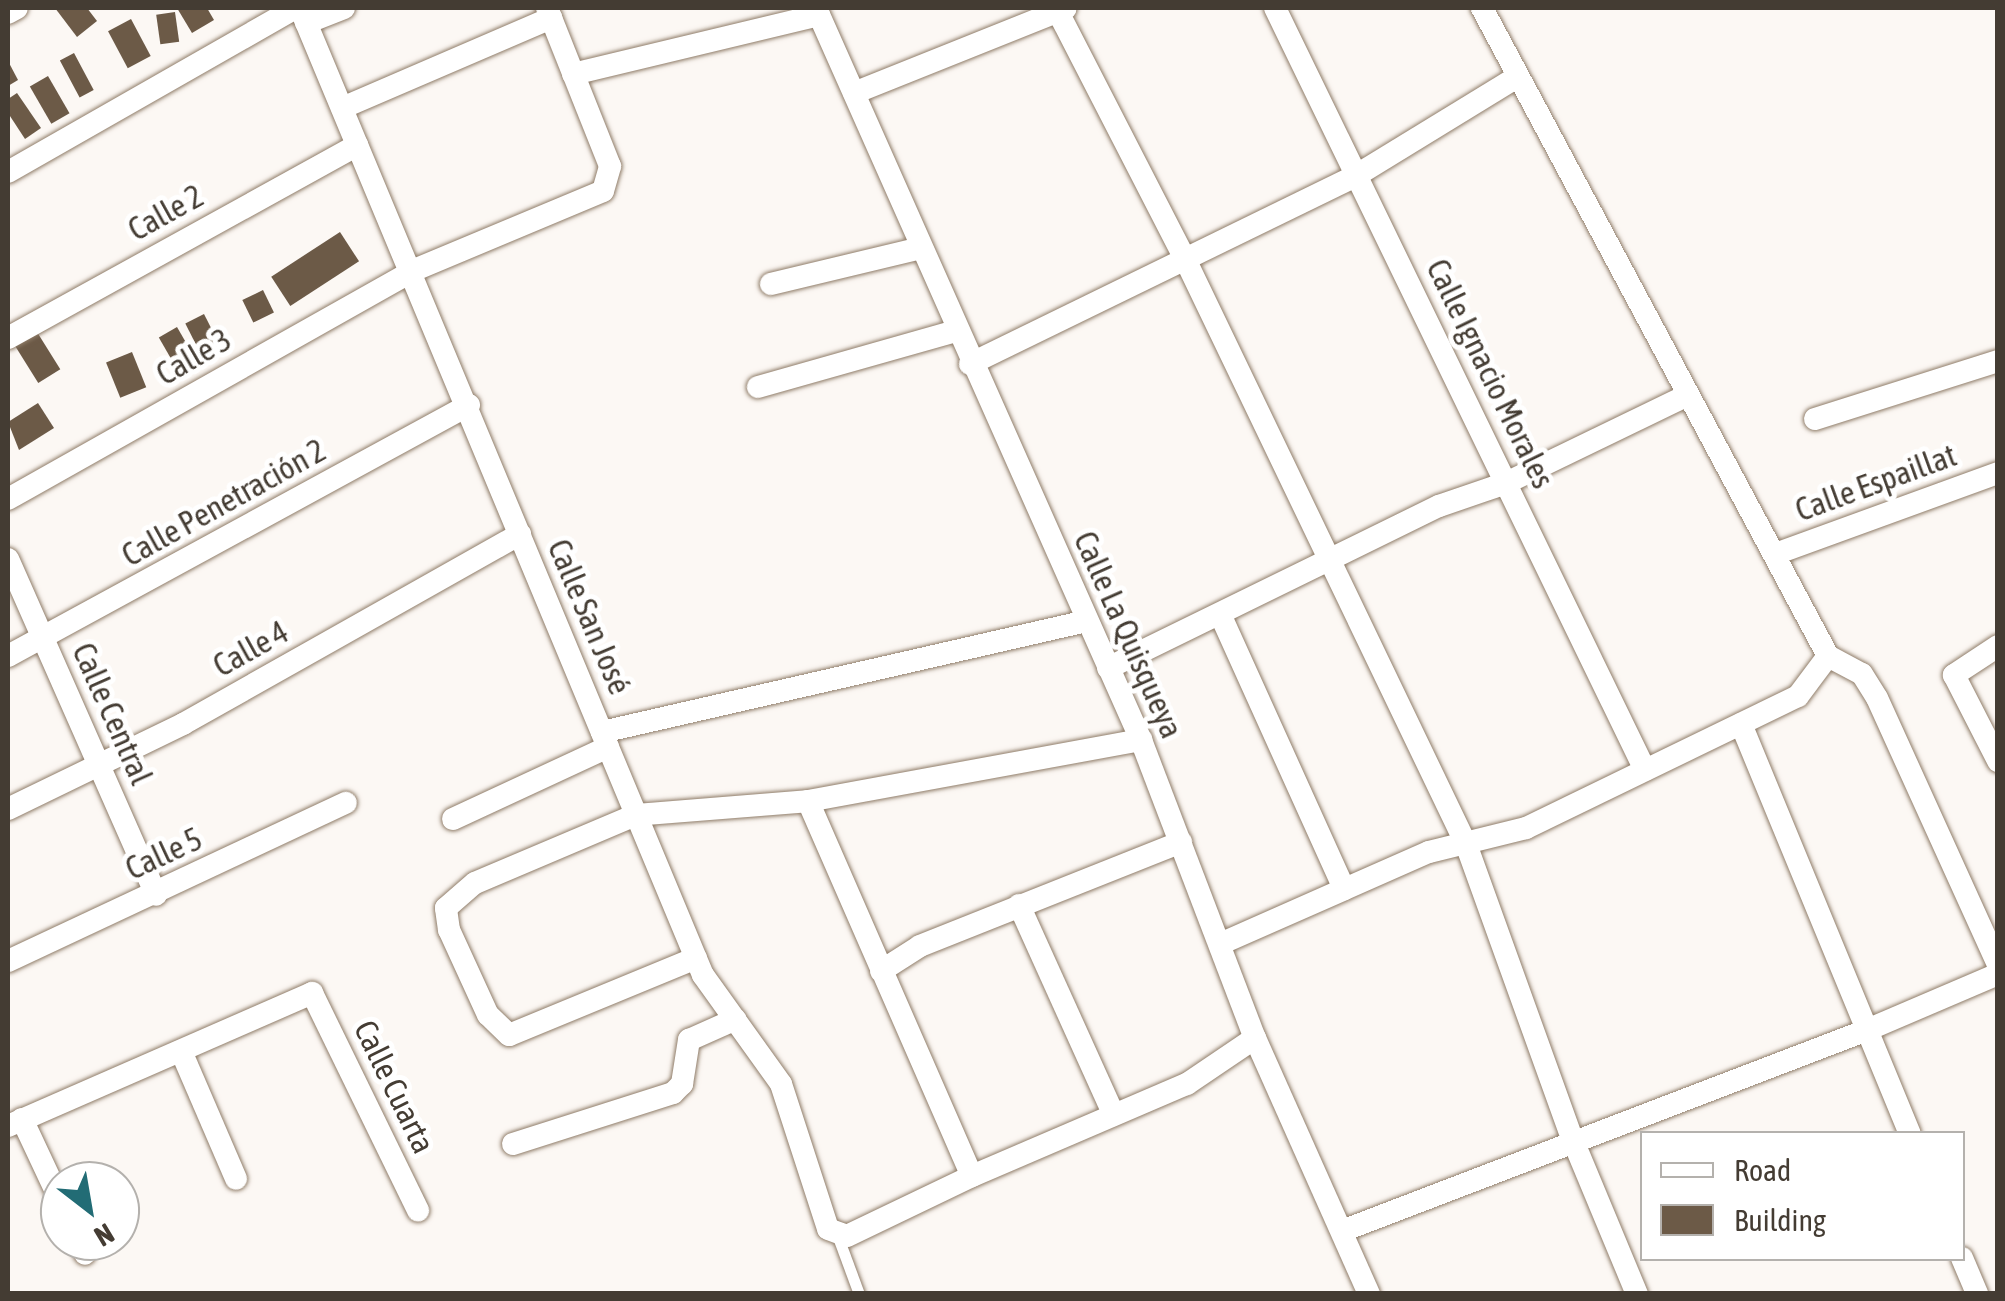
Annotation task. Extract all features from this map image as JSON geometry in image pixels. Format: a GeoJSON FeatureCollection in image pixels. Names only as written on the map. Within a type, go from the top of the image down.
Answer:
{"type":"FeatureCollection","features":[{"type":"Feature","properties":{"kind":"street"},"geometry":{"type":"LineString","coordinates":[[8,13],[17,8]]}},
{"type":"Feature","properties":{"kind":"street"},"geometry":{"type":"LineString","coordinates":[[8,172],[300,13],[344,8]]}},
{"type":"Feature","properties":{"kind":"street","name":"Calle Ignacio Morales"},"geometry":{"type":"LineString","coordinates":[[1275,8],[1645,770]]}},
{"type":"Feature","properties":{"kind":"street"},"geometry":{"type":"LineString","coordinates":[[1482,8],[1686,396],[1778,553],[1828,656],[1862,674],[1877,698],[1998,965]]}},
{"type":"Feature","properties":{"kind":"street"},"geometry":{"type":"LineString","coordinates":[[854,93],[1060,9],[1332,560],[1466,844],[1572,1138],[1637,1294]]}},
{"type":"Feature","properties":{"kind":"street"},"geometry":{"type":"LineString","coordinates":[[342,108],[549,13],[573,74],[818,11]]}},
{"type":"Feature","properties":{"kind":"street","name":"Calle La Quisqueya"},"geometry":{"type":"LineString","coordinates":[[818,11],[970,364],[1141,740],[1255,1038],[1369,1294]]}},
{"type":"Feature","properties":{"kind":"street","name":"Calle San José"},"geometry":{"type":"LineString","coordinates":[[300,13],[470,404],[696,958],[780,1084],[828,1228],[838,1237]]}},
{"type":"Feature","properties":{"kind":"street","name":"Calle 3"},"geometry":{"type":"LineString","coordinates":[[8,498],[412,270],[603,190],[610,166],[573,74]]}},
{"type":"Feature","properties":{"kind":"street"},"geometry":{"type":"LineString","coordinates":[[970,364],[1357,175],[1517,77]]}},
{"type":"Feature","properties":{"kind":"street","name":"Calle 2"},"geometry":{"type":"LineString","coordinates":[[8,338],[357,145]]}},
{"type":"Feature","properties":{"kind":"street"},"geometry":{"type":"LineString","coordinates":[[771,284],[921,248]]}},
{"type":"Feature","properties":{"kind":"street"},"geometry":{"type":"LineString","coordinates":[[758,388],[956,331]]}},
{"type":"Feature","properties":{"kind":"street"},"geometry":{"type":"LineString","coordinates":[[1816,419],[1998,361]]}},
{"type":"Feature","properties":{"kind":"street"},"geometry":{"type":"LineString","coordinates":[[1108,668],[1439,506],[1506,484],[1686,396]]}},
{"type":"Feature","properties":{"kind":"street","name":"Calle Penetración 2"},"geometry":{"type":"LineString","coordinates":[[8,656],[44,640],[470,404]]}},
{"type":"Feature","properties":{"kind":"street","name":"Calle Espaillat"},"geometry":{"type":"LineString","coordinates":[[1778,553],[1998,473]]}},
{"type":"Feature","properties":{"kind":"street","name":"Calle 4"},"geometry":{"type":"LineString","coordinates":[[8,808],[101,768],[520,534]]}},
{"type":"Feature","properties":{"kind":"street","name":"Calle Central"},"geometry":{"type":"LineString","coordinates":[[8,559],[156,895]]}},
{"type":"Feature","properties":{"kind":"street"},"geometry":{"type":"LineString","coordinates":[[1220,614],[1344,889]]}},
{"type":"Feature","properties":{"kind":"street"},"geometry":{"type":"LineString","coordinates":[[453,819],[605,740],[1086,620]]}},
{"type":"Feature","properties":{"kind":"street"},"geometry":{"type":"LineString","coordinates":[[1998,646],[1954,676],[1991,728],[1998,761]]}},
{"type":"Feature","properties":{"kind":"street"},"geometry":{"type":"LineString","coordinates":[[1220,944],[1428,852],[1526,828],[1798,696],[1828,656]]}},
{"type":"Feature","properties":{"kind":"street"},"geometry":{"type":"LineString","coordinates":[[1741,724],[1909,1131]]}},
{"type":"Feature","properties":{"kind":"street"},"geometry":{"type":"LineString","coordinates":[[696,958],[509,1035],[488,1016],[448,930],[446,908],[458,892],[635,815],[808,801],[1141,740]]}},
{"type":"Feature","properties":{"kind":"street"},"geometry":{"type":"LineString","coordinates":[[808,801],[972,1176]]}},
{"type":"Feature","properties":{"kind":"street","name":"Calle 5"},"geometry":{"type":"LineString","coordinates":[[8,961],[346,803]]}},
{"type":"Feature","properties":{"kind":"street"},"geometry":{"type":"LineString","coordinates":[[881,971],[920,946],[1181,842]]}},
{"type":"Feature","properties":{"kind":"street"},"geometry":{"type":"LineString","coordinates":[[1019,905],[1114,1115]]}},
{"type":"Feature","properties":{"kind":"street"},"geometry":{"type":"LineString","coordinates":[[1342,1231],[1572,1138],[1867,1030],[1998,974]]}},
{"type":"Feature","properties":{"kind":"street","name":"Calle Cuarta"},"geometry":{"type":"LineString","coordinates":[[181,1051],[312,993],[418,1210]]}},
{"type":"Feature","properties":{"kind":"street"},"geometry":{"type":"LineString","coordinates":[[514,1144],[673,1093],[682,1084],[689,1040],[736,1019]]}},
{"type":"Feature","properties":{"kind":"street"},"geometry":{"type":"LineString","coordinates":[[838,1237],[1217,1068],[1255,1038]]}},
{"type":"Feature","properties":{"kind":"street"},"geometry":{"type":"LineString","coordinates":[[40,1166],[15,1123],[181,1051],[236,1179]]}},
{"type":"Feature","properties":{"kind":"street"},"geometry":{"type":"LineString","coordinates":[[1963,1261],[1977,1294]]}},
{"type":"Feature","properties":{"kind":"lane"},"geometry":{"type":"LineString","coordinates":[[838,1237],[860,1294]]}},
{"type":"Feature","properties":{"kind":"building"},"geometry":{"type":"Polygon","coordinates":[[[55,8],[87,8],[97,21],[77,37],[55,8]]]}},
{"type":"Feature","properties":{"kind":"building"},"geometry":{"type":"Polygon","coordinates":[[[177,8],[207,8],[214,20],[192,33],[177,8]]]}},
{"type":"Feature","properties":{"kind":"building"},"geometry":{"type":"Polygon","coordinates":[[[175,12],[179,42],[160,44],[156,15],[175,12]]]}},
{"type":"Feature","properties":{"kind":"building"},"geometry":{"type":"Polygon","coordinates":[[[131,19],[151,56],[128,68],[108,31],[131,19]]]}},
{"type":"Feature","properties":{"kind":"building"},"geometry":{"type":"Polygon","coordinates":[[[74,53],[94,90],[80,98],[60,61],[74,53]]]}},
{"type":"Feature","properties":{"kind":"building"},"geometry":{"type":"Polygon","coordinates":[[[8,61],[18,80],[8,86],[8,61]]]}},
{"type":"Feature","properties":{"kind":"building"},"geometry":{"type":"Polygon","coordinates":[[[48,76],[70,113],[51,124],[30,86],[48,76]]]}},
{"type":"Feature","properties":{"kind":"building"},"geometry":{"type":"Polygon","coordinates":[[[17,93],[41,128],[25,139],[8,113],[8,99],[17,93]]]}},
{"type":"Feature","properties":{"kind":"building"},"geometry":{"type":"Polygon","coordinates":[[[340,232],[359,261],[290,306],[271,277],[340,232]]]}},
{"type":"Feature","properties":{"kind":"building"},"geometry":{"type":"Polygon","coordinates":[[[263,290],[274,312],[253,323],[242,300],[263,290]]]}},
{"type":"Feature","properties":{"kind":"building"},"geometry":{"type":"Polygon","coordinates":[[[204,314],[219,343],[200,353],[185,324],[204,314]]]}},
{"type":"Feature","properties":{"kind":"building"},"geometry":{"type":"Polygon","coordinates":[[[177,327],[195,358],[177,369],[159,338],[177,327]]]}},
{"type":"Feature","properties":{"kind":"building"},"geometry":{"type":"Polygon","coordinates":[[[37,332],[60,369],[38,383],[15,346],[37,332]]]}},
{"type":"Feature","properties":{"kind":"building"},"geometry":{"type":"Polygon","coordinates":[[[132,352],[146,387],[120,398],[106,362],[132,352]]]}},
{"type":"Feature","properties":{"kind":"building"},"geometry":{"type":"Polygon","coordinates":[[[38,403],[54,428],[19,450],[8,422],[38,403]]]}}]}
